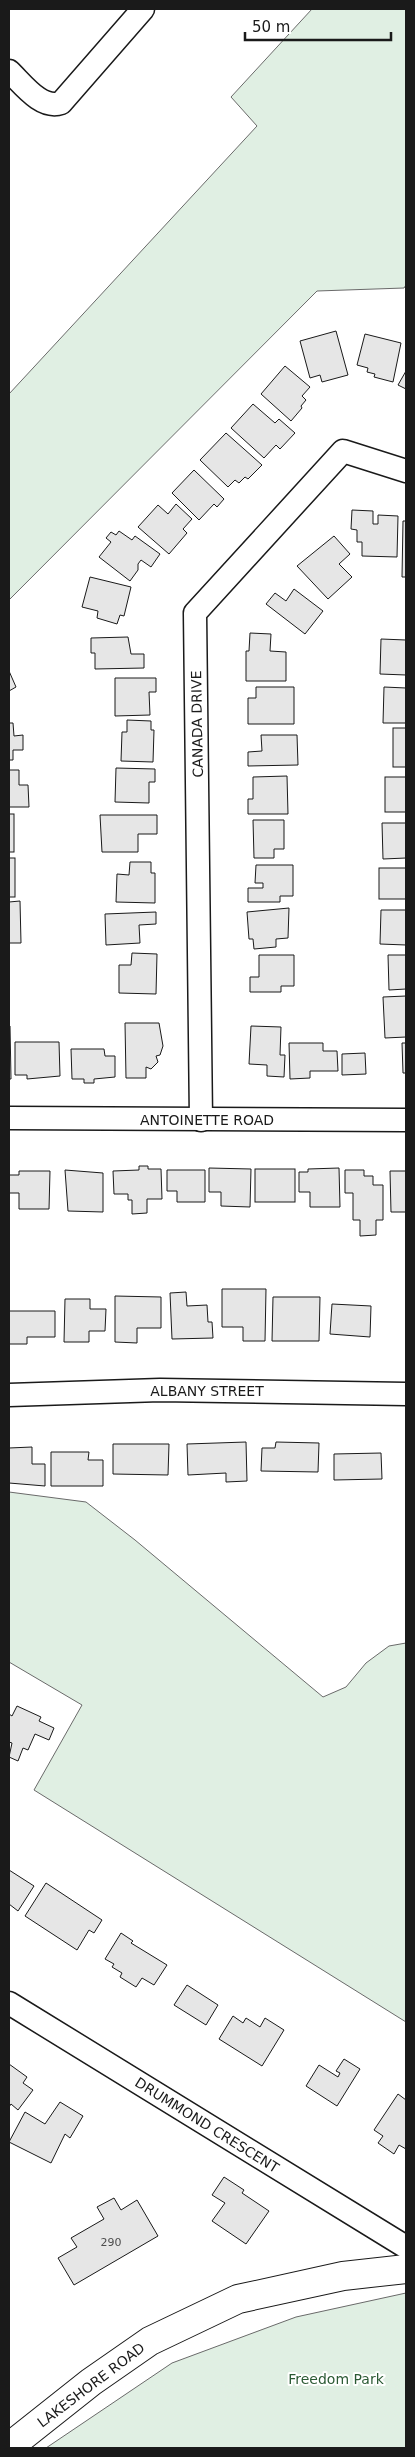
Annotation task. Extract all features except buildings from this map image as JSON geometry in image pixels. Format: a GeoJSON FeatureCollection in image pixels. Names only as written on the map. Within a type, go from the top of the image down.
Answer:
{"type":"FeatureCollection","features":[{"type":"Feature","properties":{"kind":"main road","name":"LAKESHORE ROAD"},"geometry":{"type":"LineString","coordinates":[[9,2446],[91,2382],[150,2341],[238,2299],[344,2276],[406,2269]]}},
{"type":"Feature","properties":{"kind":"street"},"geometry":{"type":"LineString","coordinates":[[9,71],[44,103],[54,105],[61,102],[142,9]]}},
{"type":"Feature","properties":{"kind":"street","name":"CANADA DRIVE"},"geometry":{"type":"LineString","coordinates":[[201,1120],[195,613],[343,451],[406,471]]}},
{"type":"Feature","properties":{"kind":"street","name":"ANTOINETTE ROAD"},"geometry":{"type":"LineString","coordinates":[[9,1118],[406,1120]]}},
{"type":"Feature","properties":{"kind":"street","name":"ALBANY STREET"},"geometry":{"type":"LineString","coordinates":[[9,1395],[160,1390],[406,1394]]}},
{"type":"Feature","properties":{"kind":"street","name":"DRUMMOND CRESCENT"},"geometry":{"type":"LineString","coordinates":[[9,2003],[406,2247]]}},
{"type":"Feature","properties":{"kind":"green space"},"geometry":{"type":"Polygon","coordinates":[[[312,9],[406,9],[406,285],[404,288],[317,291],[9,600],[9,394],[257,126],[231,97],[312,9]]]}},
{"type":"Feature","properties":{"kind":"green space"},"geometry":{"type":"Polygon","coordinates":[[[9,1492],[86,1502],[135,1540],[323,1697],[346,1687],[366,1663],[389,1646],[406,1643],[406,2022],[34,1790],[82,1705],[9,1662],[9,1492]]]}},
{"type":"Feature","properties":{"kind":"green space","name":"Freedom Park"},"geometry":{"type":"Polygon","coordinates":[[[406,2293],[406,2448],[46,2448],[172,2363],[296,2317],[406,2293]]]}}]}
